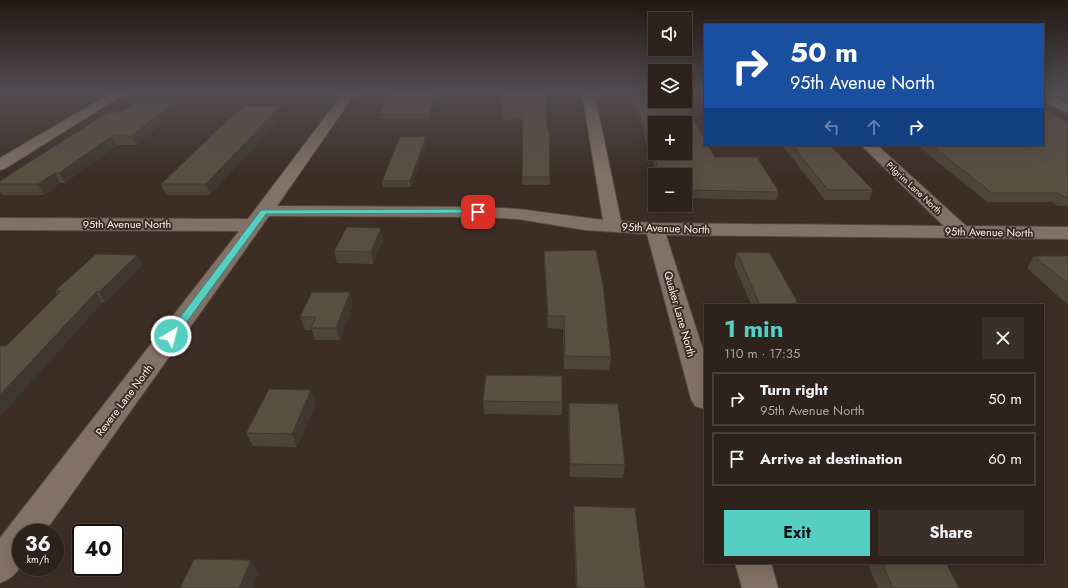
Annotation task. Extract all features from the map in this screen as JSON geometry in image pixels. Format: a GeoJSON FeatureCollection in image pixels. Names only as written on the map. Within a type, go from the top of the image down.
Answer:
{"type":"FeatureCollection","features":[{"type":"Feature","properties":{"kind":"street"},"geometry":{"type":"LineString","coordinates":[[0,164],[75,119]]}},
{"type":"Feature","properties":{"kind":"street","name":"Revere Lane North"},"geometry":{"type":"LineString","coordinates":[[31,524],[259,218],[330,119]]}},
{"type":"Feature","properties":{"kind":"street"},"geometry":{"type":"LineString","coordinates":[[593,119],[613,226]]}},
{"type":"Feature","properties":{"kind":"street","name":"Pilgrim Lane North"},"geometry":{"type":"LineString","coordinates":[[869,146],[961,232]]}},
{"type":"Feature","properties":{"kind":"street","name":"95th Avenue North"},"geometry":{"type":"LineString","coordinates":[[0,224],[478,212],[518,214],[613,226],[655,229],[1068,233]]}},
{"type":"Feature","properties":{"kind":"street","name":"Quaker Lane North"},"geometry":{"type":"LineString","coordinates":[[655,229],[704,396]]}},
{"type":"Feature","properties":{"kind":"street"},"geometry":{"type":"LineString","coordinates":[[0,566],[12,550]]}},
{"type":"Feature","properties":{"kind":"street"},"geometry":{"type":"LineString","coordinates":[[753,564],[760,588]]}},
{"type":"Feature","properties":{"kind":"building"},"geometry":{"type":"Polygon","coordinates":[[[96,119],[153,119],[131,136],[112,136],[59,173],[55,173],[38,184],[0,184],[0,181],[96,119]]]}},
{"type":"Feature","properties":{"kind":"building"},"geometry":{"type":"Polygon","coordinates":[[[229,119],[267,119],[206,184],[161,184],[208,139],[229,119]]]}},
{"type":"Feature","properties":{"kind":"building"},"geometry":{"type":"Polygon","coordinates":[[[523,119],[547,119],[547,129],[549,129],[550,177],[522,177],[523,119]]]}},
{"type":"Feature","properties":{"kind":"building"},"geometry":{"type":"Polygon","coordinates":[[[641,119],[648,119],[648,139],[641,119]]]}},
{"type":"Feature","properties":{"kind":"building"},"geometry":{"type":"Polygon","coordinates":[[[693,119],[704,138],[704,146],[709,146],[715,157],[757,157],[779,192],[692,190],[692,168],[658,168],[656,160],[692,160],[693,119]]]}},
{"type":"Feature","properties":{"kind":"building"},"geometry":{"type":"Polygon","coordinates":[[[1044,119],[1062,119],[1068,123],[1068,197],[1064,197],[1058,193],[992,193],[932,146],[1044,146],[1044,119]]]}},
{"type":"Feature","properties":{"kind":"building"},"geometry":{"type":"Polygon","coordinates":[[[400,137],[426,137],[410,181],[382,181],[400,137]]]}},
{"type":"Feature","properties":{"kind":"building"},"geometry":{"type":"Polygon","coordinates":[[[793,146],[831,146],[873,190],[828,190],[793,146]]]}},
{"type":"Feature","properties":{"kind":"building"},"geometry":{"type":"Polygon","coordinates":[[[347,227],[381,228],[371,252],[334,251],[347,227]]]}},
{"type":"Feature","properties":{"kind":"building"},"geometry":{"type":"Polygon","coordinates":[[[596,250],[603,285],[611,357],[565,356],[564,316],[548,316],[544,251],[596,250]]]}},
{"type":"Feature","properties":{"kind":"building"},"geometry":{"type":"Polygon","coordinates":[[[737,252],[770,253],[798,304],[760,304],[737,252]]]}},
{"type":"Feature","properties":{"kind":"building"},"geometry":{"type":"Polygon","coordinates":[[[96,254],[137,255],[99,292],[96,292],[0,395],[0,346],[6,346],[61,291],[55,291],[96,254]]]}},
{"type":"Feature","properties":{"kind":"building"},"geometry":{"type":"Polygon","coordinates":[[[1034,256],[1068,256],[1068,284],[1034,256]]]}},
{"type":"Feature","properties":{"kind":"building"},"geometry":{"type":"Polygon","coordinates":[[[312,292],[350,292],[336,328],[311,328],[316,317],[300,317],[312,292]]]}},
{"type":"Feature","properties":{"kind":"building"},"geometry":{"type":"Polygon","coordinates":[[[486,375],[562,376],[562,402],[483,401],[486,375]]]}},
{"type":"Feature","properties":{"kind":"building"},"geometry":{"type":"Polygon","coordinates":[[[269,389],[311,390],[292,434],[246,433],[269,389]]]}},
{"type":"Feature","properties":{"kind":"building"},"geometry":{"type":"Polygon","coordinates":[[[569,403],[618,404],[625,465],[570,464],[569,403]]]}},
{"type":"Feature","properties":{"kind":"building"},"geometry":{"type":"Polygon","coordinates":[[[574,506],[635,508],[645,588],[577,588],[574,506]]]}},
{"type":"Feature","properties":{"kind":"building"},"geometry":{"type":"Polygon","coordinates":[[[194,559],[251,560],[239,588],[180,588],[194,559]]]}},
{"type":"Feature","properties":{"kind":"building"},"geometry":{"type":"Polygon","coordinates":[[[882,564],[947,564],[959,588],[893,588],[882,564]]]}},
{"type":"Feature","properties":{"kind":"route"},"geometry":{"type":"LineString","coordinates":[[171,336],[264,211],[478,212]]}}]}
